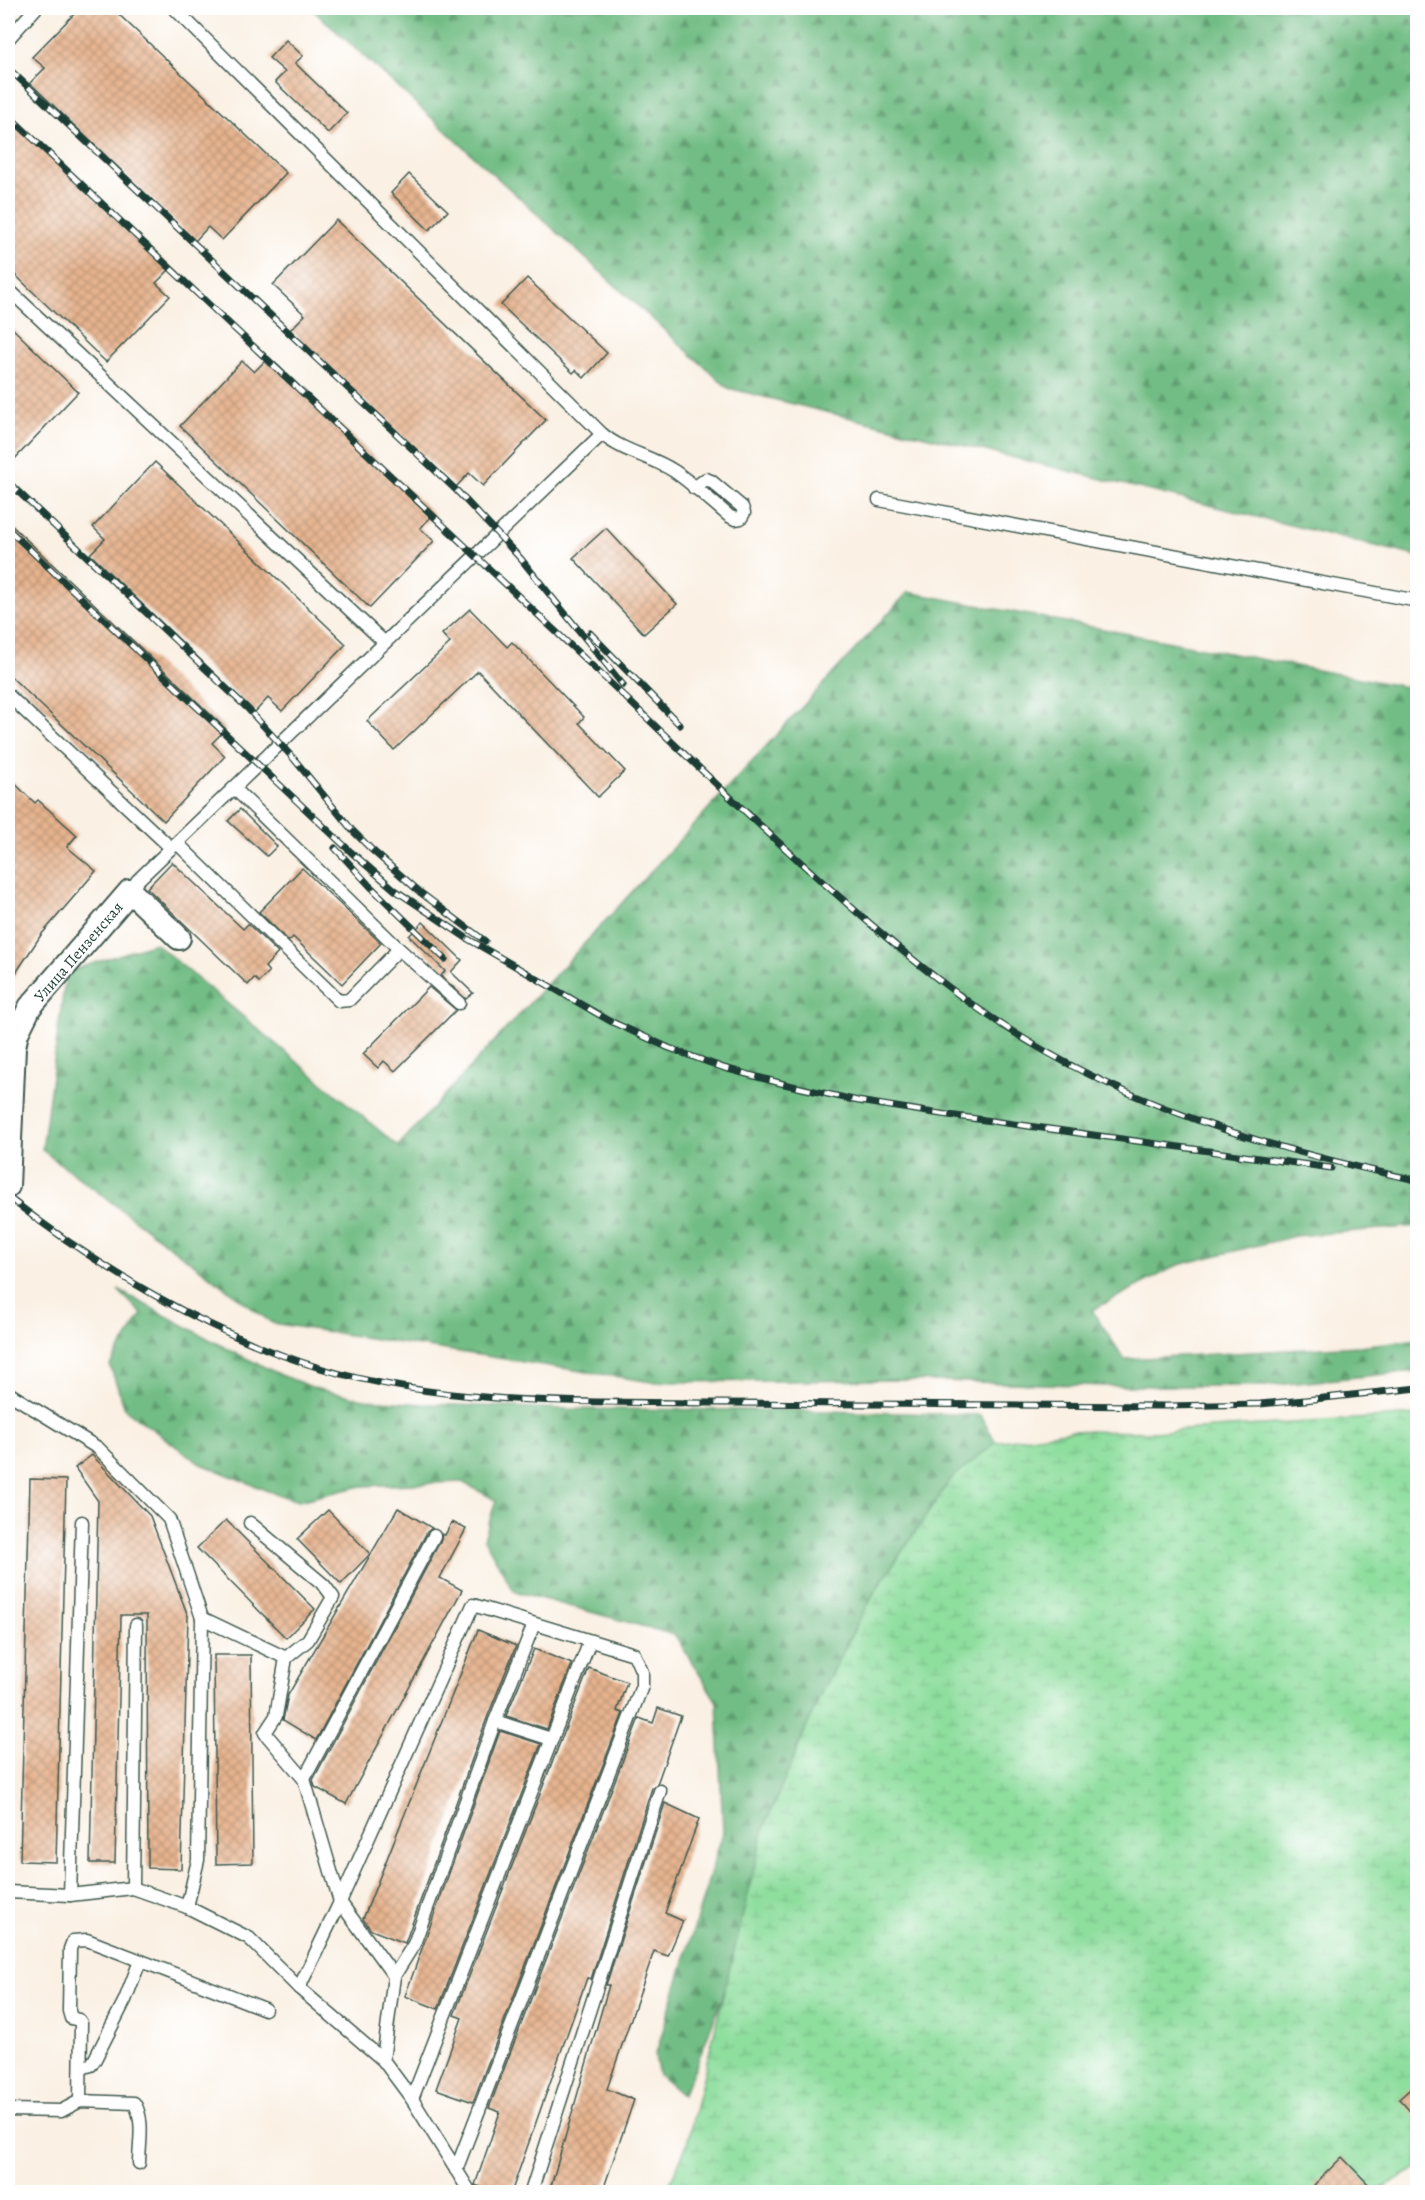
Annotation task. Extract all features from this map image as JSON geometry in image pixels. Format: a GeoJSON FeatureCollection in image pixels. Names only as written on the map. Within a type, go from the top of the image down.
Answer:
{"type":"FeatureCollection","features":[{"type":"Feature","properties":{"kind":"street","name":"Улица Пензенская"},"geometry":{"type":"LineString","coordinates":[[8,1186],[14,1047],[17,1033],[30,1007],[129,891],[179,938]]}},
{"type":"Feature","properties":{"kind":"lane"},"geometry":{"type":"LineString","coordinates":[[8,39],[36,8]]}},
{"type":"Feature","properties":{"kind":"lane"},"geometry":{"type":"LineString","coordinates":[[174,8],[602,434],[622,448],[674,471],[694,488]]}},
{"type":"Feature","properties":{"kind":"lane"},"geometry":{"type":"LineString","coordinates":[[8,289],[384,642]]}},
{"type":"Feature","properties":{"kind":"lane"},"geometry":{"type":"LineString","coordinates":[[129,891],[384,642],[602,434]]}},
{"type":"Feature","properties":{"kind":"lane"},"geometry":{"type":"LineString","coordinates":[[879,500],[1418,600]]}},
{"type":"Feature","properties":{"kind":"lane"},"geometry":{"type":"LineString","coordinates":[[8,695],[174,845],[339,1001],[349,1000],[399,949]]}},
{"type":"Feature","properties":{"kind":"lane"},"geometry":{"type":"LineString","coordinates":[[234,788],[399,949],[459,1003]]}},
{"type":"Feature","properties":{"kind":"lane"},"geometry":{"type":"LineString","coordinates":[[8,1393],[98,1448],[169,1519],[202,1618],[198,1860],[187,1907]]}},
{"type":"Feature","properties":{"kind":"lane"},"geometry":{"type":"LineString","coordinates":[[70,1895],[82,1522]]}},
{"type":"Feature","properties":{"kind":"lane"},"geometry":{"type":"LineString","coordinates":[[250,1523],[324,1585],[333,1598],[308,1640],[286,1658],[276,1716],[265,1733],[304,1779],[340,1902],[394,1976]]}},
{"type":"Feature","properties":{"kind":"lane"},"geometry":{"type":"LineString","coordinates":[[304,1779],[434,1536]]}},
{"type":"Feature","properties":{"kind":"lane"},"geometry":{"type":"LineString","coordinates":[[299,1988],[473,1605],[634,1654],[642,1672],[642,1686],[456,2170]]}},
{"type":"Feature","properties":{"kind":"lane"},"geometry":{"type":"LineString","coordinates":[[202,1618],[286,1658]]}},
{"type":"Feature","properties":{"kind":"lane"},"geometry":{"type":"LineString","coordinates":[[382,2060],[394,1976],[414,1944],[495,1721],[534,1624]]}},
{"type":"Feature","properties":{"kind":"lane"},"geometry":{"type":"LineString","coordinates":[[133,1888],[136,1625]]}},
{"type":"Feature","properties":{"kind":"lane"},"geometry":{"type":"LineString","coordinates":[[412,2099],[590,1641]]}},
{"type":"Feature","properties":{"kind":"lane"},"geometry":{"type":"LineString","coordinates":[[495,1721],[551,1739]]}},
{"type":"Feature","properties":{"kind":"lane"},"geometry":{"type":"LineString","coordinates":[[531,2193],[660,1791]]}},
{"type":"Feature","properties":{"kind":"lane"},"geometry":{"type":"LineString","coordinates":[[8,1892],[70,1895],[133,1888],[187,1907],[249,1938],[299,1988],[382,2060],[412,2099],[470,2193]]}},
{"type":"Feature","properties":{"kind":"lane"},"geometry":{"type":"LineString","coordinates":[[80,2101],[81,2023],[80,2020],[71,2018],[69,2011],[71,1945],[74,1941],[87,1940],[265,2009]]}},
{"type":"Feature","properties":{"kind":"lane"},"geometry":{"type":"LineString","coordinates":[[81,2068],[91,2065],[95,2060],[125,2000],[140,1961]]}},
{"type":"Feature","properties":{"kind":"lane"},"geometry":{"type":"LineString","coordinates":[[8,2110],[61,2111],[80,2101],[134,2103],[139,2110],[140,2119],[139,2163]]}},
{"type":"Feature","properties":{"kind":"green space"},"geometry":{"type":"Polygon","coordinates":[[[311,8],[1417,8],[1417,556],[728,388],[311,8]]]}},
{"type":"Feature","properties":{"kind":"green space"},"geometry":{"type":"Polygon","coordinates":[[[908,592],[1417,689],[1417,1226],[1295,1236],[1178,1265],[1092,1310],[1124,1359],[1360,1346],[1417,1339],[1417,1371],[1266,1386],[1113,1386],[901,1380],[652,1382],[272,1323],[42,1150],[66,972],[155,943],[398,1146],[908,592]]]}},
{"type":"Feature","properties":{"kind":"green space"},"geometry":{"type":"Polygon","coordinates":[[[118,1290],[233,1352],[281,1375],[317,1389],[369,1400],[567,1409],[784,1410],[980,1415],[996,1442],[951,1479],[874,1593],[823,1689],[764,1828],[728,1983],[696,2066],[682,2095],[659,2075],[655,2057],[723,1832],[717,1702],[675,1635],[514,1591],[484,1539],[496,1500],[462,1482],[361,1486],[298,1501],[199,1463],[125,1409],[110,1365],[142,1314],[118,1290]]]}},
{"type":"Feature","properties":{"kind":"green space"},"geometry":{"type":"Polygon","coordinates":[[[1417,1415],[1417,2168],[1374,2192],[666,2192],[687,2144],[764,1828],[823,1689],[874,1593],[951,1479],[996,1442],[1072,1431],[1153,1432],[1417,1415]]]}},
{"type":"Feature","properties":{"kind":"building"},"geometry":{"type":"Polygon","coordinates":[[[80,8],[112,8],[286,173],[222,240],[208,227],[195,241],[30,83],[45,68],[32,57],[80,8]]]}},
{"type":"Feature","properties":{"kind":"building"},"geometry":{"type":"Polygon","coordinates":[[[286,40],[303,56],[295,63],[347,113],[328,133],[275,82],[285,72],[269,58],[286,40]]]}},
{"type":"Feature","properties":{"kind":"building"},"geometry":{"type":"Polygon","coordinates":[[[8,114],[170,269],[156,283],[170,296],[106,362],[8,268],[8,114]]]}},
{"type":"Feature","properties":{"kind":"building"},"geometry":{"type":"Polygon","coordinates":[[[409,174],[448,211],[429,230],[391,193],[409,174]]]}},
{"type":"Feature","properties":{"kind":"building"},"geometry":{"type":"Polygon","coordinates":[[[336,220],[546,420],[483,486],[469,473],[456,487],[290,330],[305,315],[273,285],[336,220]]]}},
{"type":"Feature","properties":{"kind":"building"},"geometry":{"type":"Polygon","coordinates":[[[527,278],[607,353],[584,378],[576,370],[573,373],[501,305],[527,278]]]}},
{"type":"Feature","properties":{"kind":"building"},"geometry":{"type":"Polygon","coordinates":[[[8,324],[78,392],[8,466],[8,324]]]}},
{"type":"Feature","properties":{"kind":"building"},"geometry":{"type":"Polygon","coordinates":[[[269,357],[434,514],[420,528],[434,541],[370,608],[180,426],[242,361],[254,372],[269,357]]]}},
{"type":"Feature","properties":{"kind":"building"},"geometry":{"type":"Polygon","coordinates":[[[155,462],[346,644],[282,711],[268,698],[255,712],[90,554],[105,539],[93,527],[155,462]]]}},
{"type":"Feature","properties":{"kind":"building"},"geometry":{"type":"Polygon","coordinates":[[[8,522],[226,729],[212,743],[225,756],[164,821],[8,674],[8,522]]]}},
{"type":"Feature","properties":{"kind":"building"},"geometry":{"type":"Polygon","coordinates":[[[606,528],[677,604],[644,634],[573,558],[606,528]]]}},
{"type":"Feature","properties":{"kind":"building"},"geometry":{"type":"Polygon","coordinates":[[[470,609],[507,647],[512,642],[584,717],[579,723],[625,771],[598,797],[478,671],[394,750],[367,721],[450,643],[442,634],[470,609]]]}},
{"type":"Feature","properties":{"kind":"building"},"geometry":{"type":"Polygon","coordinates":[[[8,777],[35,803],[38,800],[77,835],[67,847],[96,871],[41,935],[8,985],[8,777]]]}},
{"type":"Feature","properties":{"kind":"building"},"geometry":{"type":"Polygon","coordinates":[[[240,809],[277,846],[267,856],[228,821],[240,809]]]}},
{"type":"Feature","properties":{"kind":"building"},"geometry":{"type":"Polygon","coordinates":[[[172,862],[243,929],[248,924],[278,953],[265,967],[269,972],[259,982],[254,978],[248,985],[147,888],[172,862]]]}},
{"type":"Feature","properties":{"kind":"building"},"geometry":{"type":"Polygon","coordinates":[[[302,868],[381,943],[342,984],[293,937],[289,941],[259,912],[302,868]]]}},
{"type":"Feature","properties":{"kind":"building"},"geometry":{"type":"Polygon","coordinates":[[[423,922],[462,960],[451,972],[473,993],[466,999],[441,976],[445,971],[409,936],[423,922]]]}},
{"type":"Feature","properties":{"kind":"building"},"geometry":{"type":"Polygon","coordinates":[[[429,987],[456,1010],[395,1071],[384,1061],[378,1068],[363,1054],[429,987]]]}},
{"type":"Feature","properties":{"kind":"building"},"geometry":{"type":"Polygon","coordinates":[[[92,1455],[150,1516],[188,1616],[181,1869],[148,1868],[147,1615],[121,1615],[115,1863],[90,1863],[98,1501],[75,1468],[92,1455]]]}},
{"type":"Feature","properties":{"kind":"building"},"geometry":{"type":"Polygon","coordinates":[[[30,1479],[66,1480],[56,1862],[20,1861],[30,1479]]]}},
{"type":"Feature","properties":{"kind":"building"},"geometry":{"type":"Polygon","coordinates":[[[398,1508],[432,1528],[427,1532],[316,1740],[283,1720],[288,1695],[398,1508]]]}},
{"type":"Feature","properties":{"kind":"building"},"geometry":{"type":"Polygon","coordinates":[[[328,1510],[370,1554],[341,1584],[297,1539],[328,1510]]]}},
{"type":"Feature","properties":{"kind":"building"},"geometry":{"type":"Polygon","coordinates":[[[226,1520],[315,1609],[286,1638],[197,1548],[226,1520]]]}},
{"type":"Feature","properties":{"kind":"building"},"geometry":{"type":"Polygon","coordinates":[[[452,1522],[466,1529],[440,1578],[462,1590],[346,1804],[315,1787],[313,1780],[441,1540],[442,1534],[445,1535],[452,1522]]]}},
{"type":"Feature","properties":{"kind":"building"},"geometry":{"type":"Polygon","coordinates":[[[478,1630],[516,1646],[487,1718],[405,1943],[371,1930],[363,1919],[478,1630]]]}},
{"type":"Feature","properties":{"kind":"building"},"geometry":{"type":"Polygon","coordinates":[[[534,1649],[572,1664],[547,1729],[506,1716],[534,1649]]]}},
{"type":"Feature","properties":{"kind":"building"},"geometry":{"type":"Polygon","coordinates":[[[214,1655],[251,1655],[253,1863],[216,1864],[214,1655]]]}},
{"type":"Feature","properties":{"kind":"building"},"geometry":{"type":"Polygon","coordinates":[[[589,1668],[627,1682],[617,1711],[623,1713],[473,2102],[436,2089],[462,2018],[454,2015],[589,1668]]]}},
{"type":"Feature","properties":{"kind":"building"},"geometry":{"type":"Polygon","coordinates":[[[658,1708],[681,1716],[657,1784],[652,1788],[591,1979],[587,1978],[511,2193],[497,2193],[475,2185],[500,2112],[489,2108],[639,1718],[653,1723],[658,1708]]]}},
{"type":"Feature","properties":{"kind":"building"},"geometry":{"type":"Polygon","coordinates":[[[500,1731],[541,1744],[438,2009],[405,1996],[500,1731]]]}},
{"type":"Feature","properties":{"kind":"building"},"geometry":{"type":"Polygon","coordinates":[[[665,1803],[699,1819],[665,1913],[683,1921],[668,1956],[654,1951],[607,2089],[634,2100],[602,2193],[549,2193],[609,1985],[606,1985],[665,1803]]]}},
{"type":"Feature","properties":{"kind":"building"},"geometry":{"type":"Polygon","coordinates":[[[1418,2082],[1418,2120],[1399,2099],[1418,2082]]]}},
{"type":"Feature","properties":{"kind":"building"},"geometry":{"type":"Polygon","coordinates":[[[1342,2157],[1377,2193],[1322,2193],[1314,2185],[1342,2157]]]}},
{"type":"Feature","properties":{"kind":"railway"},"geometry":{"type":"LineString","coordinates":[[8,68],[457,491],[521,559],[623,685]]}},
{"type":"Feature","properties":{"kind":"railway"},"geometry":{"type":"LineString","coordinates":[[8,115],[811,872],[914,960],[964,999],[1043,1050],[1087,1073],[1178,1113],[1225,1130],[1320,1158],[1416,1180]]}},
{"type":"Feature","properties":{"kind":"railway"},"geometry":{"type":"LineString","coordinates":[[8,482],[247,708],[372,850],[421,893],[485,941]]}},
{"type":"Feature","properties":{"kind":"railway"},"geometry":{"type":"LineString","coordinates":[[8,529],[351,852],[395,890],[468,939],[610,1021],[669,1048],[724,1068],[858,1101],[1331,1168]]}},
{"type":"Feature","properties":{"kind":"railway"},"geometry":{"type":"LineString","coordinates":[[590,633],[680,725]]}},
{"type":"Feature","properties":{"kind":"railway"},"geometry":{"type":"LineString","coordinates":[[335,848],[370,886],[445,959]]}},
{"type":"Feature","properties":{"kind":"railway"},"geometry":{"type":"LineString","coordinates":[[8,1197],[79,1249],[117,1273],[197,1318],[238,1337],[320,1368],[368,1380],[467,1396],[568,1402],[1167,1406],[1260,1404],[1418,1388]]}}]}
